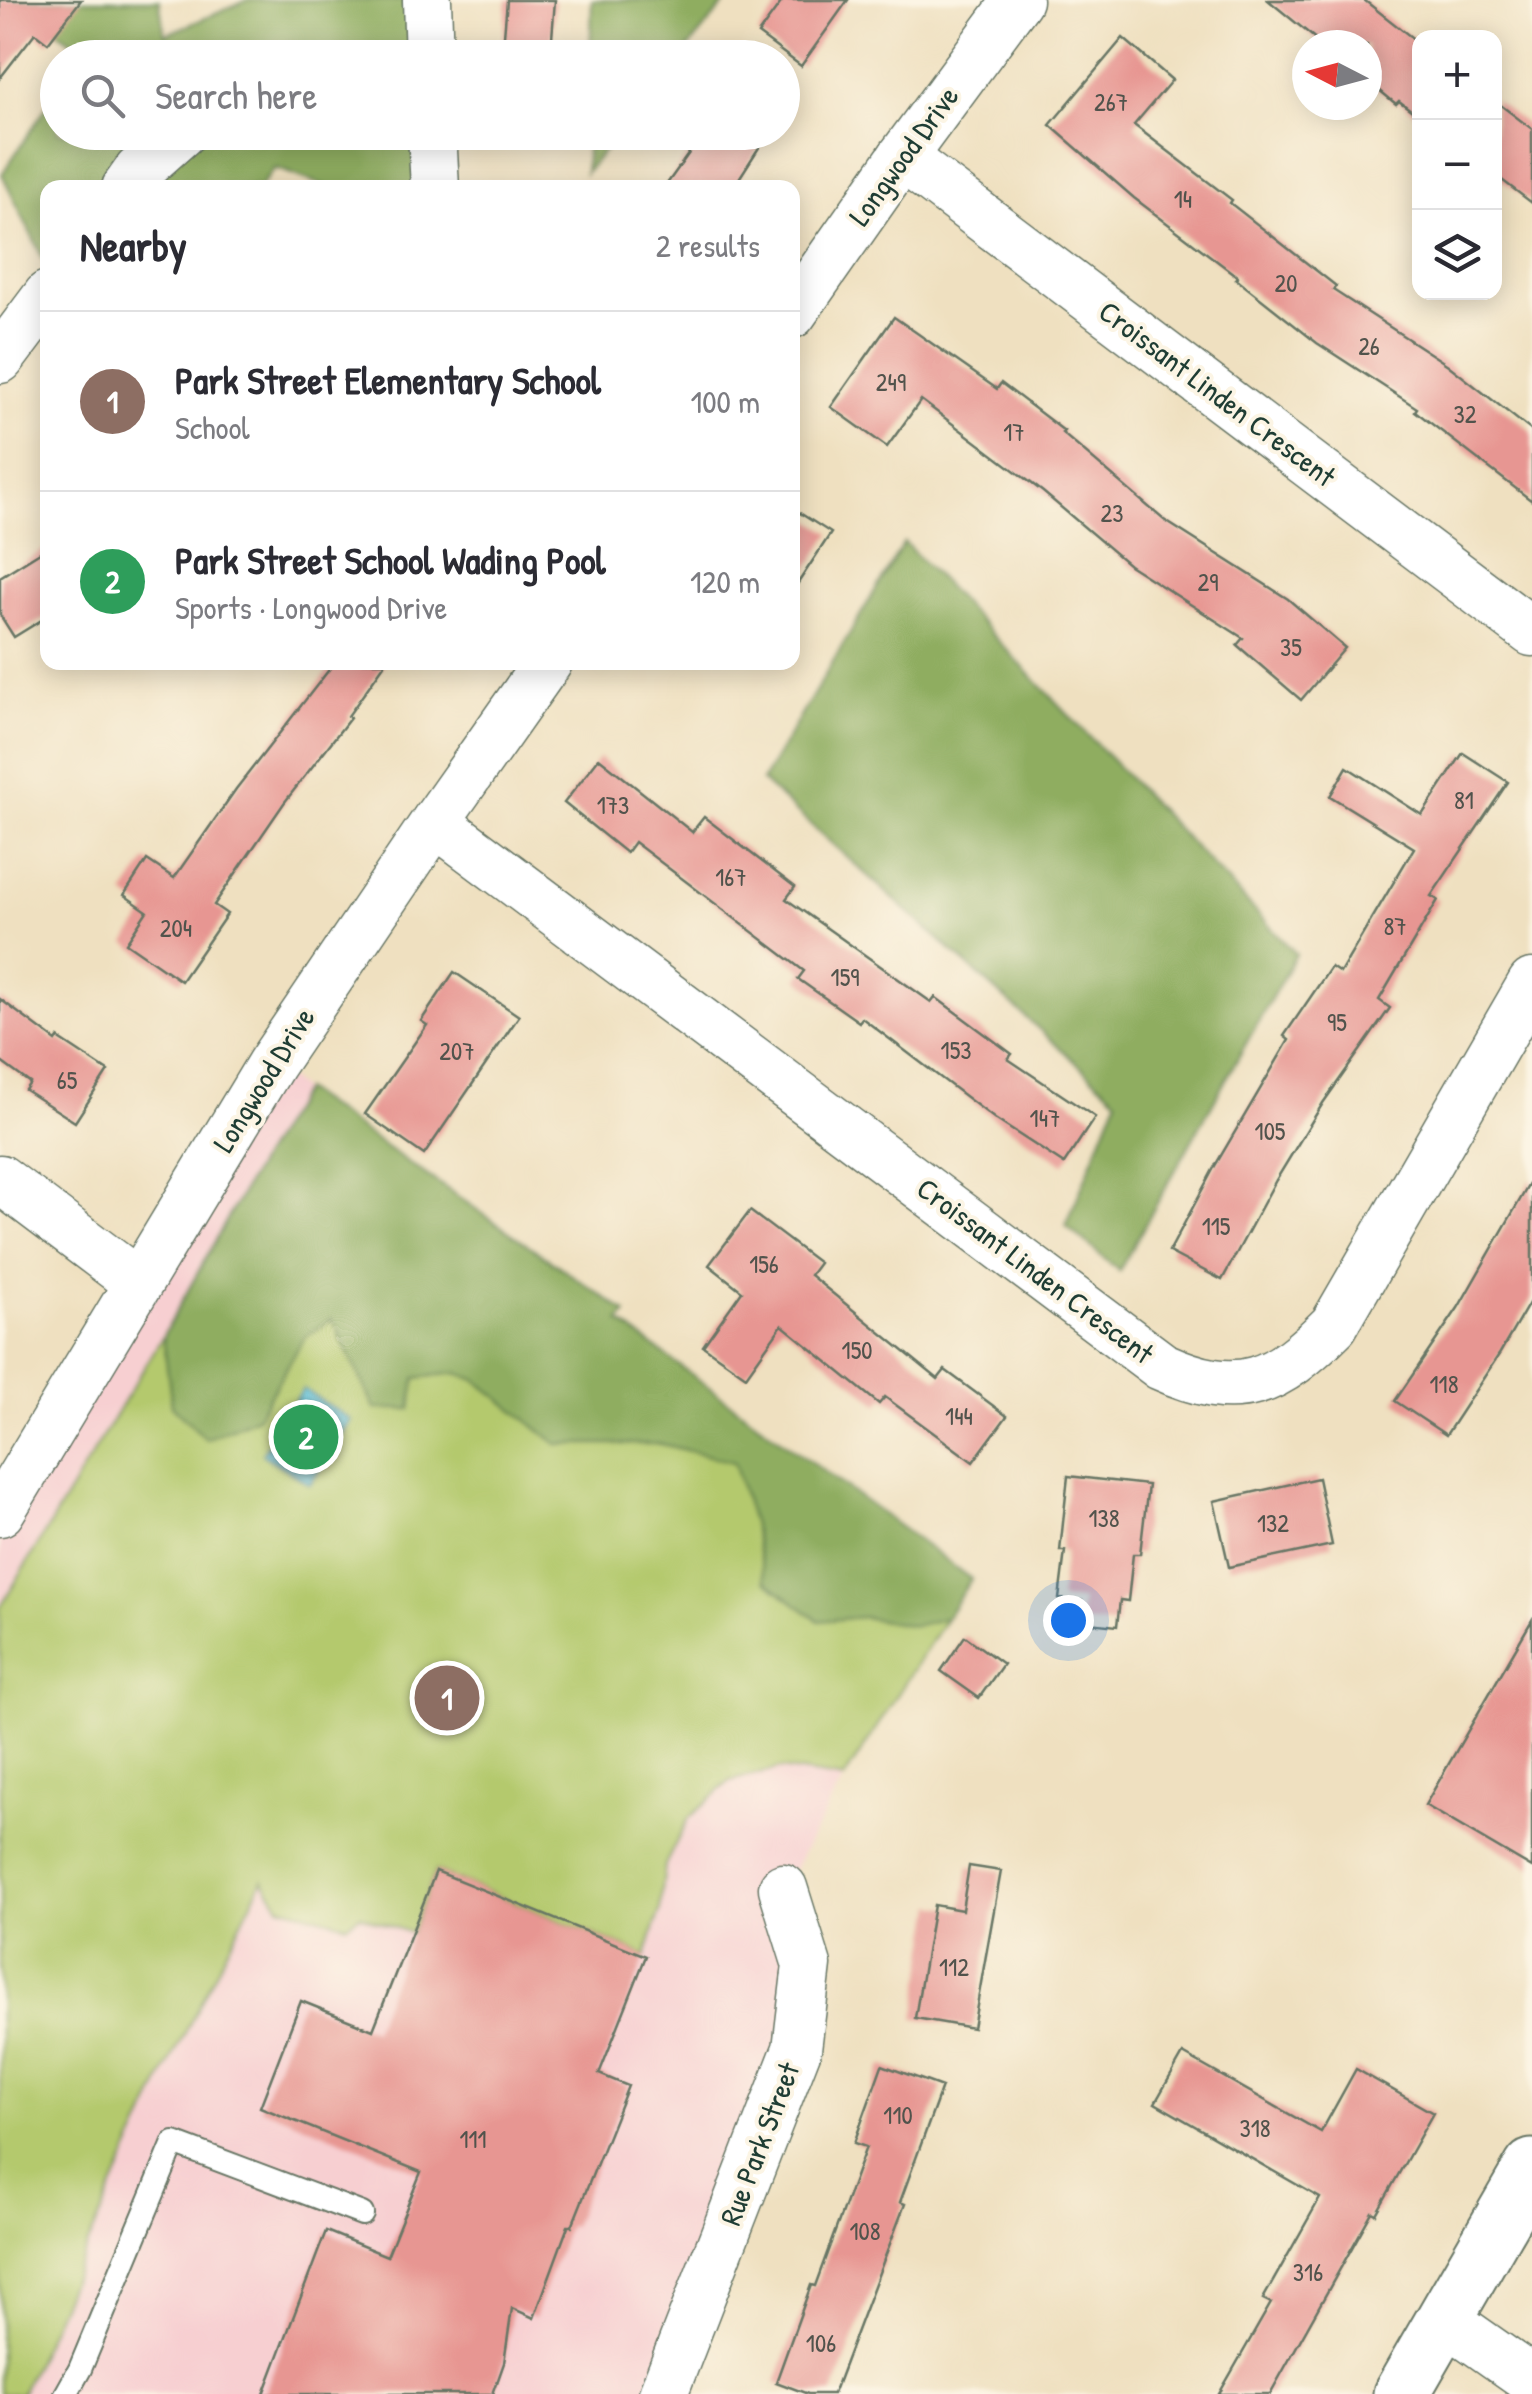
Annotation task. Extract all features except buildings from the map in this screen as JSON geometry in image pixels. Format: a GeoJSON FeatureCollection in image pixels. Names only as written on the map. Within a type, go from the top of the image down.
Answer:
{"type":"FeatureCollection","features":[{"type":"Feature","properties":{"kind":"street"},"geometry":{"type":"LineString","coordinates":[[427,0],[428,40]]}},
{"type":"Feature","properties":{"kind":"street","name":"Longwood Drive"},"geometry":{"type":"LineString","coordinates":[[800,303],[1018,0]]}},
{"type":"Feature","properties":{"kind":"street"},"geometry":{"type":"LineString","coordinates":[[132,180],[162,150]]}},
{"type":"Feature","properties":{"kind":"street"},"geometry":{"type":"LineString","coordinates":[[433,150],[435,180]]}},
{"type":"Feature","properties":{"kind":"street","name":"Croissant Linden Crescent"},"geometry":{"type":"LineString","coordinates":[[902,157],[1532,632]]}},
{"type":"Feature","properties":{"kind":"street"},"geometry":{"type":"LineString","coordinates":[[0,359],[40,306]]}},
{"type":"Feature","properties":{"kind":"street","name":"Longwood Drive"},"geometry":{"type":"LineString","coordinates":[[0,1512],[272,1064],[434,822],[542,670]]}},
{"type":"Feature","properties":{"kind":"street","name":"Croissant Linden Crescent"},"geometry":{"type":"LineString","coordinates":[[434,822],[1161,1366],[1196,1382],[1264,1381],[1301,1358],[1334,1324],[1532,983]]}},
{"type":"Feature","properties":{"kind":"street"},"geometry":{"type":"LineString","coordinates":[[0,1179],[138,1283]]}},
{"type":"Feature","properties":{"kind":"street","name":"Rue Park Street"},"geometry":{"type":"LineString","coordinates":[[663,2394],[797,2049],[808,1966],[783,1888]]}},
{"type":"Feature","properties":{"kind":"street"},"geometry":{"type":"LineString","coordinates":[[1401,2394],[1532,2167]]}},
{"type":"Feature","properties":{"kind":"street"},"geometry":{"type":"LineString","coordinates":[[1445,2319],[1532,2380]]}},
{"type":"Feature","properties":{"kind":"lane"},"geometry":{"type":"LineString","coordinates":[[66,2394],[174,2144],[362,2214]]}},
{"type":"Feature","properties":{"kind":"shaded area"},"geometry":{"type":"Polygon","coordinates":[[[271,1064],[303,1091],[627,1313],[620,1322],[971,1579],[844,1779],[783,1888],[807,1965],[663,2394],[0,2394],[0,1512],[271,1064]]]}},
{"type":"Feature","properties":{"kind":"green space"},"geometry":{"type":"Polygon","coordinates":[[[14,0],[159,0],[165,35],[248,0],[427,0],[428,40],[70,40],[14,0]]]}},
{"type":"Feature","properties":{"kind":"green space"},"geometry":{"type":"Polygon","coordinates":[[[592,0],[728,0],[695,40],[591,40],[592,0]]]}},
{"type":"Feature","properties":{"kind":"green space"},"geometry":{"type":"Polygon","coordinates":[[[40,117],[40,150],[433,150],[435,180],[308,180],[275,168],[266,180],[40,180],[40,253],[2,174],[40,117]]]}},
{"type":"Feature","properties":{"kind":"green space"},"geometry":{"type":"Polygon","coordinates":[[[586,150],[605,150],[585,173],[586,150]]]}},
{"type":"Feature","properties":{"kind":"green space"},"geometry":{"type":"Polygon","coordinates":[[[904,542],[1296,954],[1119,1271],[1066,1226],[1117,1099],[762,781],[904,542]]]}},
{"type":"Feature","properties":{"kind":"green space"},"geometry":{"type":"Polygon","coordinates":[[[303,1090],[627,1313],[620,1322],[971,1579],[946,1618],[914,1626],[863,1617],[819,1621],[765,1581],[734,1462],[662,1444],[557,1444],[476,1380],[457,1373],[416,1378],[411,1409],[375,1409],[332,1319],[305,1337],[257,1417],[206,1439],[172,1406],[163,1336],[303,1090]]]}},
{"type":"Feature","properties":{"kind":"green space"},"geometry":{"type":"Polygon","coordinates":[[[262,1156],[566,1420],[734,1462],[946,1618],[844,1779],[780,1769],[730,1781],[688,1819],[665,1865],[660,1910],[646,1956],[436,1871],[411,1933],[360,1915],[347,1924],[280,1906],[263,1880],[165,2072],[21,2394],[0,2394],[0,1608],[163,1336],[262,1156]]]}},
{"type":"Feature","properties":{"kind":"water"},"geometry":{"type":"Polygon","coordinates":[[[303,1389],[351,1420],[310,1484],[262,1454],[303,1389]]]}},
{"type":"Feature","properties":{"kind":"place","name":"Park Street School Wading Pool"},"geometry":{"type":"Point","coordinates":[306,1437]}},
{"type":"Feature","properties":{"kind":"place","name":"Park Street Elementary School"},"geometry":{"type":"Point","coordinates":[447,1698]}}]}
